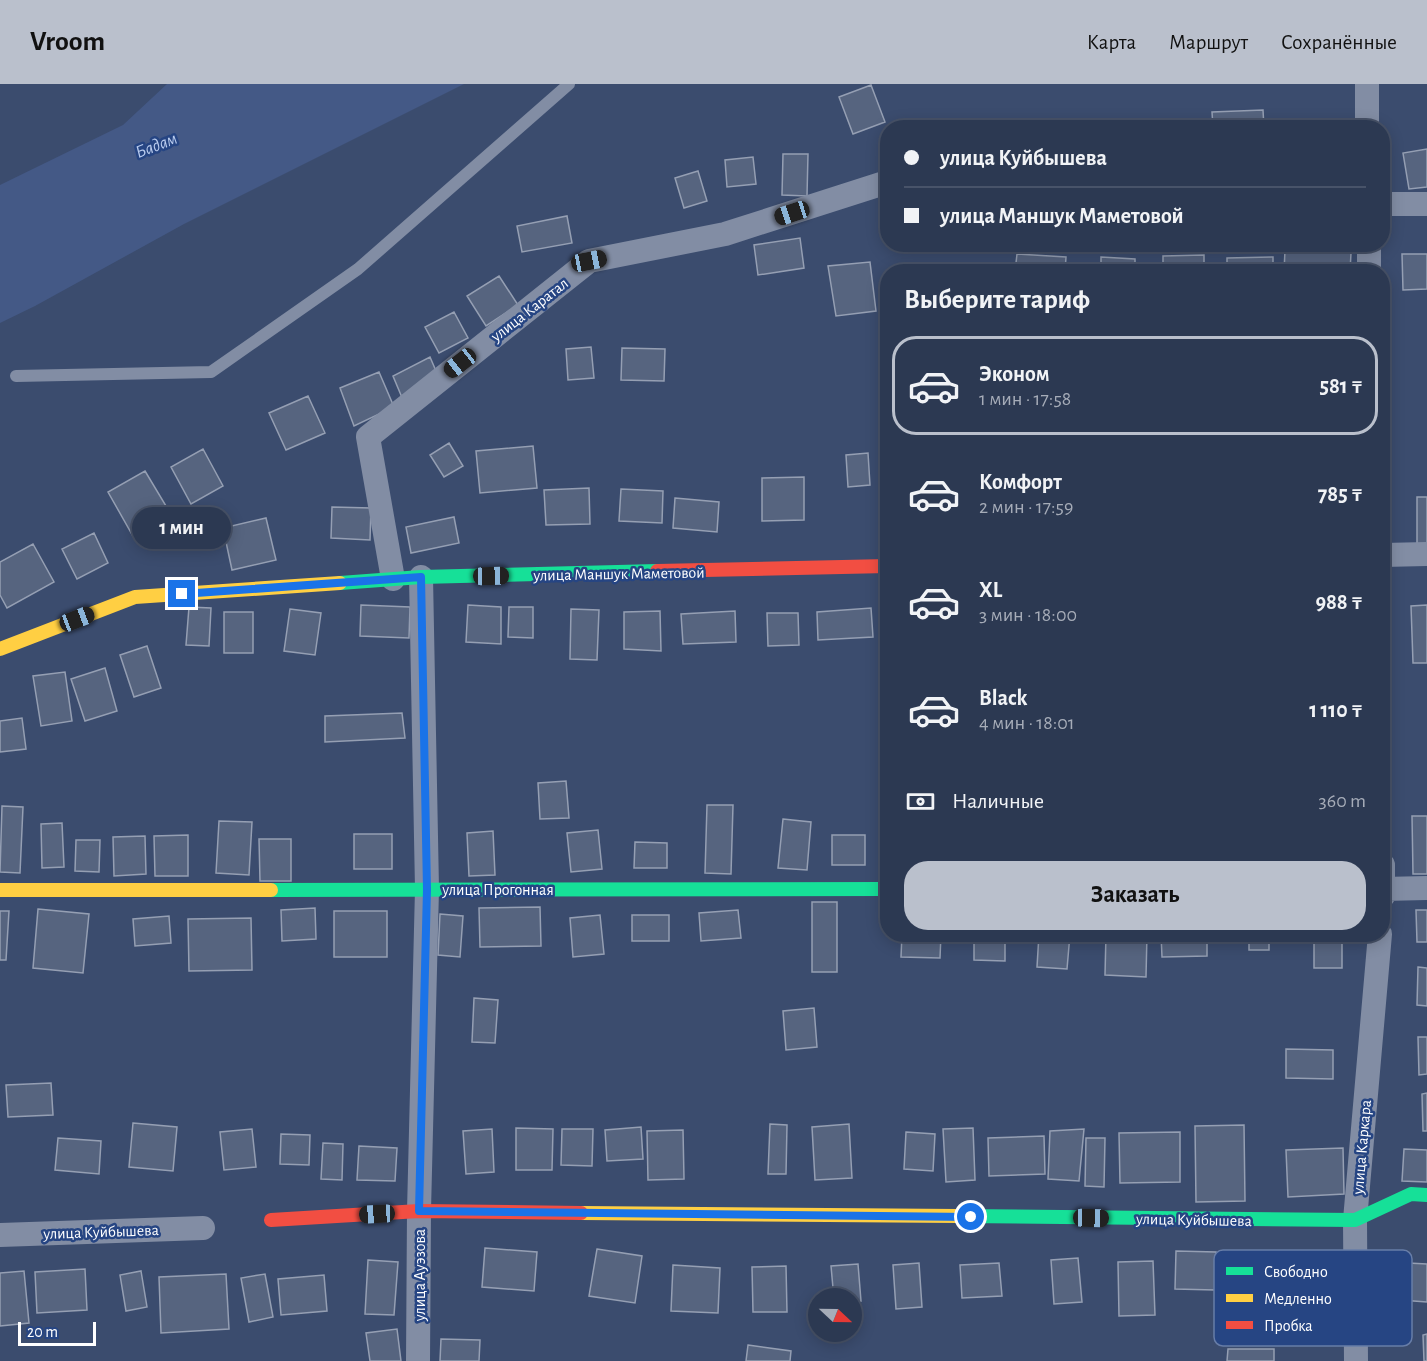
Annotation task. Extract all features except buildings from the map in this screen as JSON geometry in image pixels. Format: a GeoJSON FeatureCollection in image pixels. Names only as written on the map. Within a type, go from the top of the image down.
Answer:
{"type":"FeatureCollection","features":[{"type":"Feature","properties":{"kind":"street"},"geometry":{"type":"LineString","coordinates":[[1367,84],[1367,120]]}},
{"type":"Feature","properties":{"kind":"street","name":"улица Каратал"},"geometry":{"type":"LineString","coordinates":[[393,579],[368,437],[589,261],[725,234],[880,184]]}},
{"type":"Feature","properties":{"kind":"street"},"geometry":{"type":"LineString","coordinates":[[1390,204],[1427,204]]}},
{"type":"Feature","properties":{"kind":"street"},"geometry":{"type":"LineString","coordinates":[[1390,555],[1427,554]]}},
{"type":"Feature","properties":{"kind":"street","name":"улица Маншук Маметовой"},"geometry":{"type":"LineString","coordinates":[[0,649],[135,597],[421,577],[880,566]]}},
{"type":"Feature","properties":{"kind":"street","name":"улица Ауэзова"},"geometry":{"type":"LineString","coordinates":[[418,1361],[419,1211],[427,889],[421,577]]}},
{"type":"Feature","properties":{"kind":"street"},"geometry":{"type":"LineString","coordinates":[[1390,889],[1427,888]]}},
{"type":"Feature","properties":{"kind":"street","name":"улица Прогонная"},"geometry":{"type":"LineString","coordinates":[[0,890],[880,889]]}},
{"type":"Feature","properties":{"kind":"street","name":"улица Каркара"},"geometry":{"type":"LineString","coordinates":[[1355,1250],[1355,1220],[1379,942]]}},
{"type":"Feature","properties":{"kind":"street","name":"улица Куйбышева"},"geometry":{"type":"LineString","coordinates":[[271,1220],[419,1211],[1355,1220],[1412,1194],[1427,1195]]}},
{"type":"Feature","properties":{"kind":"street","name":"улица Куйбышева"},"geometry":{"type":"LineString","coordinates":[[0,1234],[202,1228]]}},
{"type":"Feature","properties":{"kind":"street","name":"улица Каркара"},"geometry":{"type":"LineString","coordinates":[[1356,1346],[1356,1361]]}},
{"type":"Feature","properties":{"kind":"lane"},"geometry":{"type":"LineString","coordinates":[[16,376],[211,372],[358,269],[569,84]]}},
{"type":"Feature","properties":{"kind":"water","name":"Бадам"},"geometry":{"type":"Polygon","coordinates":[[[167,84],[464,84],[184,224],[0,323],[0,185],[123,125],[167,84]]]}},
{"type":"Feature","properties":{"kind":"traffic: fast"},"geometry":{"type":"LineString","coordinates":[[340,583],[421,577],[657,571]]}},
{"type":"Feature","properties":{"kind":"traffic: fast"},"geometry":{"type":"LineString","coordinates":[[271,890],[880,889]]}},
{"type":"Feature","properties":{"kind":"traffic: fast"},"geometry":{"type":"LineString","coordinates":[[958,1216],[1355,1220],[1411,1194],[1427,1195]]}},
{"type":"Feature","properties":{"kind":"traffic: slow"},"geometry":{"type":"LineString","coordinates":[[0,649],[135,597],[340,583]]}},
{"type":"Feature","properties":{"kind":"traffic: slow"},"geometry":{"type":"LineString","coordinates":[[0,890],[271,890]]}},
{"type":"Feature","properties":{"kind":"traffic: slow"},"geometry":{"type":"LineString","coordinates":[[581,1213],[958,1216]]}},
{"type":"Feature","properties":{"kind":"traffic: jam"},"geometry":{"type":"LineString","coordinates":[[657,571],[880,566]]}},
{"type":"Feature","properties":{"kind":"traffic: jam"},"geometry":{"type":"LineString","coordinates":[[271,1220],[419,1211],[581,1213]]}},
{"type":"Feature","properties":{"kind":"route"},"geometry":{"type":"LineString","coordinates":[[182,594],[421,577],[427,889],[419,1211],[971,1217]]}}]}
